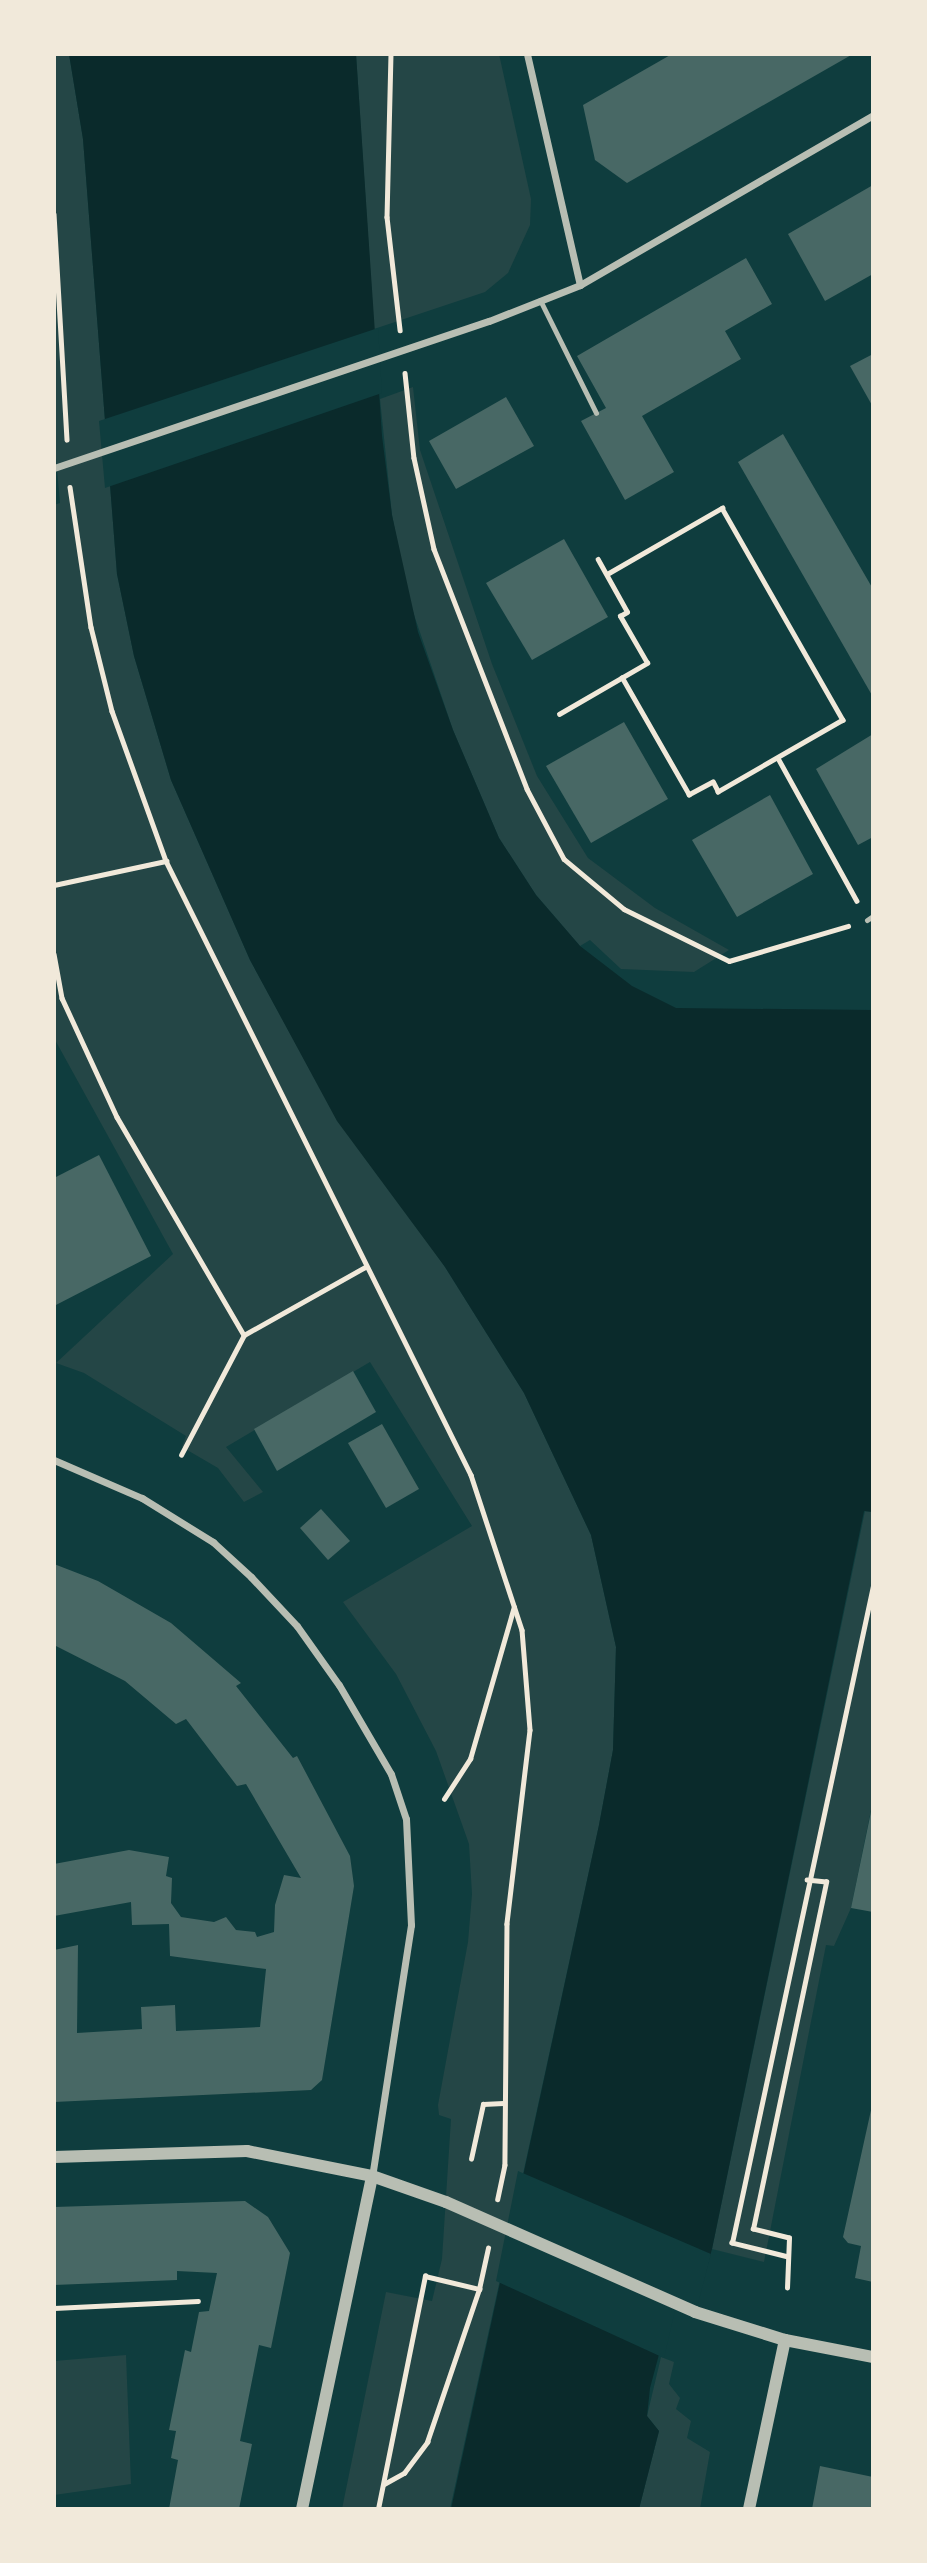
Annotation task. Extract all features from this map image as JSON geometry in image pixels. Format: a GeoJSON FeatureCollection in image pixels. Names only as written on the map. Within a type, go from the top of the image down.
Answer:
{"type":"FeatureCollection","features":[{"type":"Feature","properties":{"kind":"street"},"geometry":{"type":"LineString","coordinates":[[527,54],[580,285]]}},
{"type":"Feature","properties":{"kind":"street"},"geometry":{"type":"LineString","coordinates":[[56,467],[489,321],[580,285],[873,115]]}},
{"type":"Feature","properties":{"kind":"street"},"geometry":{"type":"LineString","coordinates":[[54,1460],[142,1498],[213,1542],[251,1577],[297,1626],[339,1685],[391,1774],[406,1819],[411,1925],[372,2176],[302,2509]]}},
{"type":"Feature","properties":{"kind":"street"},"geometry":{"type":"LineString","coordinates":[[54,2157],[247,2151],[372,2176],[476,2215],[695,2312],[785,2340],[873,2357]]}},
{"type":"Feature","properties":{"kind":"street"},"geometry":{"type":"LineString","coordinates":[[749,2509],[785,2340]]}},
{"type":"Feature","properties":{"kind":"lane"},"geometry":{"type":"LineString","coordinates":[[540,300],[596,413]]}},
{"type":"Feature","properties":{"kind":"path"},"geometry":{"type":"LineString","coordinates":[[391,54],[387,217],[401,337]]}},
{"type":"Feature","properties":{"kind":"path"},"geometry":{"type":"LineString","coordinates":[[54,214],[67,449]]}},
{"type":"Feature","properties":{"kind":"path"},"geometry":{"type":"LineString","coordinates":[[404,364],[414,458],[434,549],[527,789],[564,859],[624,909],[729,961],[870,918],[778,758]]}},
{"type":"Feature","properties":{"kind":"path"},"geometry":{"type":"LineString","coordinates":[[71,497],[91,626],[113,711],[166,861],[365,1267],[471,1475],[522,1630],[530,1730],[507,1924],[503,2103],[505,2165]]}},
{"type":"Feature","properties":{"kind":"path"},"geometry":{"type":"LineString","coordinates":[[607,575],[722,508],[843,720],[718,792],[713,782],[689,795],[622,678]]}},
{"type":"Feature","properties":{"kind":"path"},"geometry":{"type":"LineString","coordinates":[[559,714],[648,663],[620,616],[627,612],[598,561]]}},
{"type":"Feature","properties":{"kind":"path"},"geometry":{"type":"LineString","coordinates":[[54,885],[166,861]]}},
{"type":"Feature","properties":{"kind":"path"},"geometry":{"type":"LineString","coordinates":[[54,954],[62,998],[117,1117],[244,1335]]}},
{"type":"Feature","properties":{"kind":"path"},"geometry":{"type":"LineString","coordinates":[[181,1455],[244,1335],[365,1267]]}},
{"type":"Feature","properties":{"kind":"path"},"geometry":{"type":"LineString","coordinates":[[788,2257],[732,2243],[807,1880],[873,1586]]}},
{"type":"Feature","properties":{"kind":"path"},"geometry":{"type":"LineString","coordinates":[[444,1798],[470,1759],[515,1604]]}},
{"type":"Feature","properties":{"kind":"path"},"geometry":{"type":"LineString","coordinates":[[787,2288],[789,2238],[753,2230],[826,1882],[807,1880]]}},
{"type":"Feature","properties":{"kind":"path"},"geometry":{"type":"LineString","coordinates":[[471,2160],[483,2104],[503,2103]]}},
{"type":"Feature","properties":{"kind":"path"},"geometry":{"type":"LineString","coordinates":[[384,2484],[404,2473],[427,2442],[482,2275]]}},
{"type":"Feature","properties":{"kind":"path"},"geometry":{"type":"LineString","coordinates":[[378,2509],[404,2364],[425,2276],[479,2289]]}},
{"type":"Feature","properties":{"kind":"path"},"geometry":{"type":"LineString","coordinates":[[54,2308],[198,2301]]}},
{"type":"Feature","properties":{"kind":"shaded area"},"geometry":{"type":"Polygon","coordinates":[[[54,54],[69,54],[83,139],[117,574],[134,656],[171,780],[250,960],[313,1075],[445,1267],[524,1393],[591,1535],[616,1647],[613,1750],[599,1825],[450,2509],[342,2509],[386,2292],[432,2301],[442,2259],[451,2119],[439,2115],[438,2105],[468,1942],[472,1894],[469,1844],[436,1751],[396,1674],[343,1602],[472,1526],[370,1362],[226,1447],[263,1492],[244,1502],[218,1468],[182,1447],[186,1436],[84,1373],[56,1363],[173,1254],[54,1038],[54,505],[60,503],[54,436],[54,54]]]}},
{"type":"Feature","properties":{"kind":"shaded area"},"geometry":{"type":"Polygon","coordinates":[[[69,54],[356,54],[382,436],[392,515],[418,632],[453,730],[499,838],[536,895],[580,946],[632,986],[676,1008],[873,1010],[873,1512],[864,1511],[712,2249],[695,2311],[673,2302],[650,2388],[647,2416],[659,2431],[639,2509],[451,2509],[599,1825],[613,1750],[616,1647],[591,1535],[524,1393],[445,1267],[337,1121],[250,960],[171,780],[134,656],[117,574],[83,139],[69,54]]]}},
{"type":"Feature","properties":{"kind":"shaded area"},"geometry":{"type":"Polygon","coordinates":[[[356,54],[499,54],[531,199],[530,225],[508,273],[485,292],[374,329],[356,54]]]}},
{"type":"Feature","properties":{"kind":"shaded area"},"geometry":{"type":"Polygon","coordinates":[[[413,387],[420,450],[492,664],[537,776],[588,858],[655,908],[729,950],[694,972],[621,969],[590,940],[580,946],[536,895],[499,838],[453,730],[407,594],[392,515],[380,399],[413,387]]]}},
{"type":"Feature","properties":{"kind":"shaded area"},"geometry":{"type":"Polygon","coordinates":[[[865,1511],[873,1512],[873,1800],[851,1908],[834,1946],[826,1945],[764,2262],[712,2249],[865,1511]]]}},
{"type":"Feature","properties":{"kind":"shaded area"},"geometry":{"type":"Polygon","coordinates":[[[126,2355],[131,2484],[54,2495],[54,2361],[126,2355]]]}},
{"type":"Feature","properties":{"kind":"shaded area"},"geometry":{"type":"Polygon","coordinates":[[[661,2357],[674,2362],[669,2384],[680,2398],[676,2409],[691,2421],[687,2438],[710,2452],[700,2509],[639,2509],[659,2431],[647,2416],[661,2357]]]}},
{"type":"Feature","properties":{"kind":"pier"},"geometry":{"type":"Polygon","coordinates":[[[378,328],[382,393],[105,488],[99,421],[378,328]]]}},
{"type":"Feature","properties":{"kind":"pier"},"geometry":{"type":"Polygon","coordinates":[[[518,2171],[711,2254],[695,2315],[676,2306],[664,2358],[496,2281],[518,2171]]]}},
{"type":"Feature","properties":{"kind":"building"},"geometry":{"type":"Polygon","coordinates":[[[672,54],[853,54],[627,183],[595,160],[583,105],[672,54]]]}},
{"type":"Feature","properties":{"kind":"building"},"geometry":{"type":"Polygon","coordinates":[[[873,185],[873,274],[825,301],[788,234],[873,185]]]}},
{"type":"Feature","properties":{"kind":"building"},"geometry":{"type":"Polygon","coordinates":[[[746,258],[772,304],[725,331],[741,359],[642,416],[674,472],[625,500],[581,421],[606,408],[577,356],[746,258]]]}},
{"type":"Feature","properties":{"kind":"building"},"geometry":{"type":"Polygon","coordinates":[[[873,354],[873,407],[850,366],[873,354]]]}},
{"type":"Feature","properties":{"kind":"building"},"geometry":{"type":"Polygon","coordinates":[[[506,397],[534,446],[456,489],[429,441],[506,397]]]}},
{"type":"Feature","properties":{"kind":"building"},"geometry":{"type":"Polygon","coordinates":[[[783,434],[873,589],[873,697],[738,462],[783,434]]]}},
{"type":"Feature","properties":{"kind":"building"},"geometry":{"type":"Polygon","coordinates":[[[564,539],[608,617],[532,660],[486,583],[564,539]]]}},
{"type":"Feature","properties":{"kind":"building"},"geometry":{"type":"Polygon","coordinates":[[[624,722],[668,799],[591,843],[546,766],[624,722]]]}},
{"type":"Feature","properties":{"kind":"building"},"geometry":{"type":"Polygon","coordinates":[[[873,734],[873,837],[858,845],[816,769],[873,734]]]}},
{"type":"Feature","properties":{"kind":"building"},"geometry":{"type":"Polygon","coordinates":[[[770,795],[813,874],[737,917],[692,840],[770,795]]]}},
{"type":"Feature","properties":{"kind":"building"},"geometry":{"type":"Polygon","coordinates":[[[99,1155],[151,1256],[54,1306],[54,1178],[99,1155]]]}},
{"type":"Feature","properties":{"kind":"building"},"geometry":{"type":"Polygon","coordinates":[[[353,1371],[376,1412],[277,1471],[254,1429],[353,1371]]]}},
{"type":"Feature","properties":{"kind":"building"},"geometry":{"type":"Polygon","coordinates":[[[382,1424],[419,1489],[386,1508],[348,1443],[382,1424]]]}},
{"type":"Feature","properties":{"kind":"building"},"geometry":{"type":"Polygon","coordinates":[[[321,1509],[350,1541],[328,1560],[300,1528],[321,1509]]]}},
{"type":"Feature","properties":{"kind":"building"},"geometry":{"type":"Polygon","coordinates":[[[54,1564],[98,1581],[171,1623],[241,1683],[236,1686],[293,1758],[297,1756],[350,1856],[354,1886],[322,2080],[311,2090],[54,2102],[54,1950],[78,1945],[77,2033],[142,2029],[141,2007],[175,2005],[176,2031],[260,2027],[266,1969],[170,1956],[169,1924],[132,1925],[131,1902],[54,1916],[54,1864],[129,1850],[169,1857],[166,1876],[172,1878],[171,1903],[181,1917],[214,1922],[226,1917],[236,1930],[255,1932],[257,1937],[274,1932],[275,1905],[284,1875],[301,1878],[246,1784],[237,1786],[186,1719],[176,1724],[125,1681],[54,1645],[54,1564]]]}},
{"type":"Feature","properties":{"kind":"building"},"geometry":{"type":"Polygon","coordinates":[[[873,1807],[873,1912],[851,1908],[873,1807]]]}},
{"type":"Feature","properties":{"kind":"building"},"geometry":{"type":"Polygon","coordinates":[[[873,2101],[873,2282],[855,2278],[861,2246],[848,2243],[843,2237],[873,2101]]]}},
{"type":"Feature","properties":{"kind":"building"},"geometry":{"type":"Polygon","coordinates":[[[245,2201],[268,2217],[290,2253],[271,2348],[259,2345],[240,2441],[252,2444],[239,2509],[169,2509],[178,2460],[171,2458],[176,2431],[169,2430],[185,2350],[191,2352],[199,2312],[209,2311],[217,2273],[177,2271],[177,2280],[54,2285],[54,2207],[245,2201]]]}},
{"type":"Feature","properties":{"kind":"building"},"geometry":{"type":"Polygon","coordinates":[[[820,2466],[873,2477],[873,2509],[812,2509],[820,2466]]]}}]}
